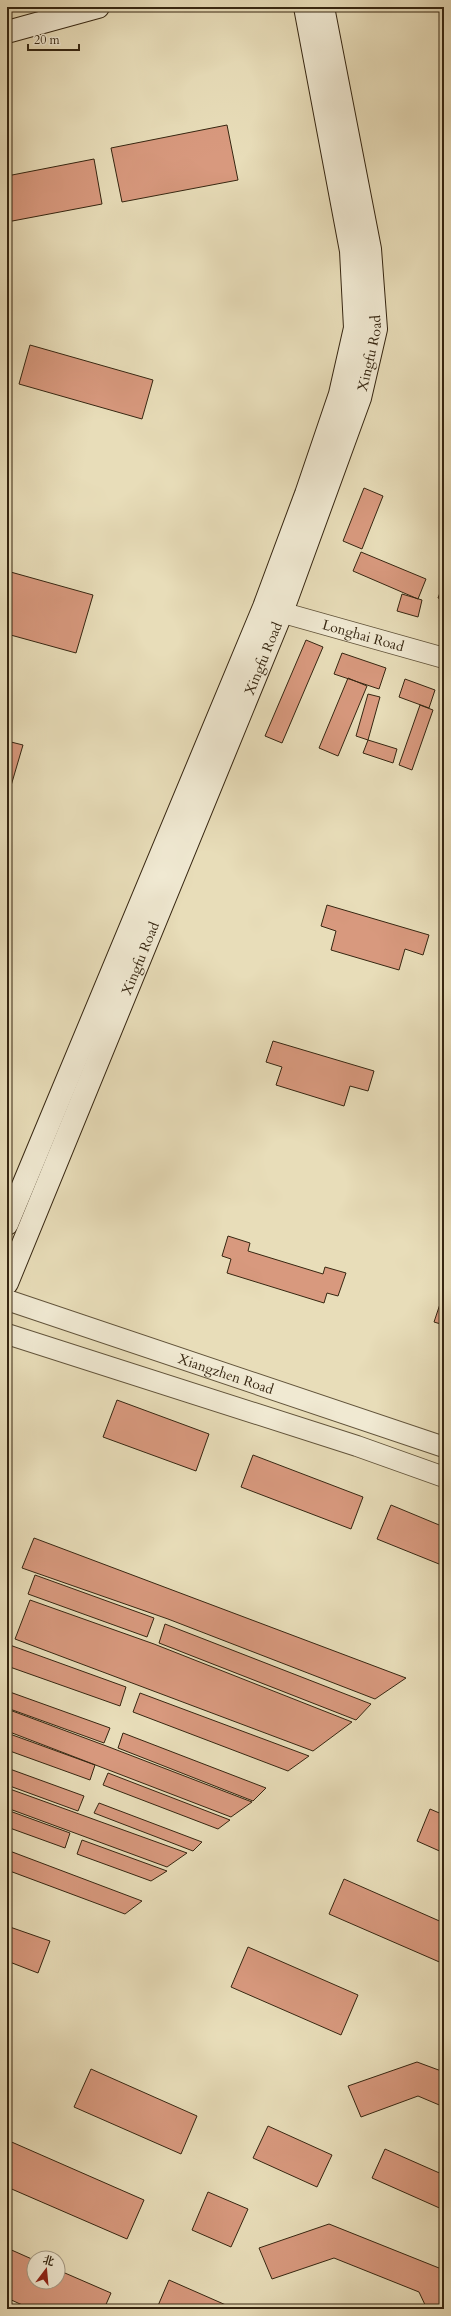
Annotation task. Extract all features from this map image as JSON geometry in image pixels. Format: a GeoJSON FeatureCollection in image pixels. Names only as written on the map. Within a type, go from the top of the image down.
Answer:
{"type":"FeatureCollection","features":[{"type":"Feature","properties":{"kind":"main road"},"geometry":{"type":"LineString","coordinates":[[7,32],[98,7]]}},
{"type":"Feature","properties":{"kind":"main road","name":"Xingfu Road"},"geometry":{"type":"LineString","coordinates":[[7,1224],[273,610],[306,494],[340,394],[355,328],[351,251],[305,7]]}},
{"type":"Feature","properties":{"kind":"main road","name":"Xingfu Road"},"geometry":{"type":"LineString","coordinates":[[7,1283],[273,610],[360,398],[376,330],[370,249],[323,7]]}},
{"type":"Feature","properties":{"kind":"street","name":"Longhai Road"},"geometry":{"type":"LineString","coordinates":[[273,610],[444,658]]}},
{"type":"Feature","properties":{"kind":"street","name":"Xiangzhen Road"},"geometry":{"type":"LineString","coordinates":[[7,1300],[444,1447]]}},
{"type":"Feature","properties":{"kind":"street","name":"Xiangzhen Road"},"geometry":{"type":"LineString","coordinates":[[7,1334],[357,1446],[444,1477]]}},
{"type":"Feature","properties":{"kind":"building"},"geometry":{"type":"Polygon","coordinates":[[[227,125],[238,180],[122,202],[111,148],[227,125]]]}},
{"type":"Feature","properties":{"kind":"building"},"geometry":{"type":"Polygon","coordinates":[[[94,159],[102,204],[7,222],[7,176],[94,159]]]}},
{"type":"Feature","properties":{"kind":"building"},"geometry":{"type":"Polygon","coordinates":[[[30,345],[153,380],[142,419],[19,384],[30,345]]]}},
{"type":"Feature","properties":{"kind":"building"},"geometry":{"type":"Polygon","coordinates":[[[364,488],[383,496],[362,549],[343,541],[364,488]]]}},
{"type":"Feature","properties":{"kind":"building"},"geometry":{"type":"Polygon","coordinates":[[[361,552],[426,579],[418,599],[353,571],[361,552]]]}},
{"type":"Feature","properties":{"kind":"building"},"geometry":{"type":"Polygon","coordinates":[[[7,571],[93,595],[76,653],[7,634],[7,571]]]}},
{"type":"Feature","properties":{"kind":"building"},"geometry":{"type":"Polygon","coordinates":[[[444,582],[444,600],[438,598],[444,582]]]}},
{"type":"Feature","properties":{"kind":"building"},"geometry":{"type":"Polygon","coordinates":[[[402,594],[422,600],[418,617],[397,611],[402,594]]]}},
{"type":"Feature","properties":{"kind":"building"},"geometry":{"type":"Polygon","coordinates":[[[306,640],[323,647],[282,743],[265,736],[306,640]]]}},
{"type":"Feature","properties":{"kind":"building"},"geometry":{"type":"Polygon","coordinates":[[[342,653],[386,668],[379,689],[334,674],[342,653]]]}},
{"type":"Feature","properties":{"kind":"building"},"geometry":{"type":"Polygon","coordinates":[[[348,678],[367,686],[338,756],[319,748],[348,678]]]}},
{"type":"Feature","properties":{"kind":"building"},"geometry":{"type":"Polygon","coordinates":[[[405,679],[435,690],[429,708],[399,697],[405,679]]]}},
{"type":"Feature","properties":{"kind":"building"},"geometry":{"type":"Polygon","coordinates":[[[368,694],[380,697],[368,740],[356,736],[368,694]]]}},
{"type":"Feature","properties":{"kind":"building"},"geometry":{"type":"Polygon","coordinates":[[[420,705],[433,710],[412,770],[399,765],[420,705]]]}},
{"type":"Feature","properties":{"kind":"building"},"geometry":{"type":"Polygon","coordinates":[[[368,740],[397,749],[393,763],[363,753],[368,740]]]}},
{"type":"Feature","properties":{"kind":"building"},"geometry":{"type":"Polygon","coordinates":[[[7,741],[23,745],[8,796],[7,796],[7,741]]]}},
{"type":"Feature","properties":{"kind":"building"},"geometry":{"type":"Polygon","coordinates":[[[327,905],[429,935],[423,955],[405,949],[399,970],[331,950],[336,931],[321,926],[327,905]]]}},
{"type":"Feature","properties":{"kind":"building"},"geometry":{"type":"Polygon","coordinates":[[[273,1041],[374,1071],[368,1091],[350,1086],[344,1106],[276,1085],[282,1067],[266,1062],[273,1041]]]}},
{"type":"Feature","properties":{"kind":"building"},"geometry":{"type":"Polygon","coordinates":[[[228,1236],[250,1243],[248,1251],[323,1274],[325,1267],[346,1273],[338,1296],[327,1293],[324,1303],[227,1273],[231,1259],[222,1256],[228,1236]]]}},
{"type":"Feature","properties":{"kind":"building"},"geometry":{"type":"Polygon","coordinates":[[[441,1301],[444,1302],[444,1325],[434,1322],[441,1301]]]}},
{"type":"Feature","properties":{"kind":"building"},"geometry":{"type":"Polygon","coordinates":[[[117,1400],[209,1434],[196,1471],[103,1437],[117,1400]]]}},
{"type":"Feature","properties":{"kind":"building"},"geometry":{"type":"Polygon","coordinates":[[[253,1455],[363,1497],[351,1529],[241,1487],[253,1455]]]}},
{"type":"Feature","properties":{"kind":"building"},"geometry":{"type":"Polygon","coordinates":[[[391,1505],[444,1527],[444,1566],[377,1539],[391,1505]]]}},
{"type":"Feature","properties":{"kind":"building"},"geometry":{"type":"Polygon","coordinates":[[[34,1538],[406,1678],[375,1699],[168,1619],[22,1568],[34,1538]]]}},
{"type":"Feature","properties":{"kind":"building"},"geometry":{"type":"Polygon","coordinates":[[[35,1575],[154,1618],[147,1637],[28,1594],[35,1575]]]}},
{"type":"Feature","properties":{"kind":"building"},"geometry":{"type":"Polygon","coordinates":[[[30,1600],[154,1644],[352,1722],[313,1751],[15,1639],[30,1600]]]}},
{"type":"Feature","properties":{"kind":"building"},"geometry":{"type":"Polygon","coordinates":[[[165,1624],[371,1704],[356,1720],[159,1643],[165,1624]]]}},
{"type":"Feature","properties":{"kind":"building"},"geometry":{"type":"Polygon","coordinates":[[[7,1644],[126,1687],[120,1706],[7,1666],[7,1644]]]}},
{"type":"Feature","properties":{"kind":"building"},"geometry":{"type":"Polygon","coordinates":[[[7,1691],[110,1728],[104,1743],[7,1708],[7,1691]]]}},
{"type":"Feature","properties":{"kind":"building"},"geometry":{"type":"Polygon","coordinates":[[[140,1693],[309,1756],[288,1771],[133,1712],[140,1693]]]}},
{"type":"Feature","properties":{"kind":"building"},"geometry":{"type":"Polygon","coordinates":[[[7,1709],[252,1802],[231,1817],[7,1731],[7,1709]]]}},
{"type":"Feature","properties":{"kind":"building"},"geometry":{"type":"Polygon","coordinates":[[[7,1733],[95,1765],[90,1780],[7,1750],[7,1733]]]}},
{"type":"Feature","properties":{"kind":"building"},"geometry":{"type":"Polygon","coordinates":[[[123,1733],[266,1788],[253,1801],[118,1748],[123,1733]]]}},
{"type":"Feature","properties":{"kind":"building"},"geometry":{"type":"Polygon","coordinates":[[[7,1768],[84,1796],[78,1811],[7,1785],[7,1768]]]}},
{"type":"Feature","properties":{"kind":"building"},"geometry":{"type":"Polygon","coordinates":[[[108,1773],[230,1820],[218,1829],[103,1785],[108,1773]]]}},
{"type":"Feature","properties":{"kind":"building"},"geometry":{"type":"Polygon","coordinates":[[[7,1788],[187,1853],[167,1867],[7,1808],[7,1788]]]}},
{"type":"Feature","properties":{"kind":"building"},"geometry":{"type":"Polygon","coordinates":[[[99,1803],[202,1842],[193,1851],[94,1813],[99,1803]]]}},
{"type":"Feature","properties":{"kind":"building"},"geometry":{"type":"Polygon","coordinates":[[[430,1809],[444,1815],[444,1853],[417,1841],[430,1809]]]}},
{"type":"Feature","properties":{"kind":"building"},"geometry":{"type":"Polygon","coordinates":[[[7,1810],[70,1833],[65,1848],[7,1827],[7,1810]]]}},
{"type":"Feature","properties":{"kind":"building"},"geometry":{"type":"Polygon","coordinates":[[[82,1840],[167,1871],[151,1881],[77,1854],[82,1840]]]}},
{"type":"Feature","properties":{"kind":"building"},"geometry":{"type":"Polygon","coordinates":[[[7,1850],[142,1901],[125,1914],[7,1870],[7,1850]]]}},
{"type":"Feature","properties":{"kind":"building"},"geometry":{"type":"Polygon","coordinates":[[[344,1879],[444,1923],[444,1964],[329,1914],[344,1879]]]}},
{"type":"Feature","properties":{"kind":"building"},"geometry":{"type":"Polygon","coordinates":[[[7,1926],[50,1941],[38,1973],[7,1961],[7,1926]]]}},
{"type":"Feature","properties":{"kind":"building"},"geometry":{"type":"Polygon","coordinates":[[[248,1947],[358,1995],[341,2035],[231,1987],[248,1947]]]}},
{"type":"Feature","properties":{"kind":"building"},"geometry":{"type":"Polygon","coordinates":[[[417,2062],[444,2072],[444,2107],[418,2096],[361,2117],[348,2086],[417,2062]]]}},
{"type":"Feature","properties":{"kind":"building"},"geometry":{"type":"Polygon","coordinates":[[[91,2069],[197,2116],[181,2154],[74,2107],[91,2069]]]}},
{"type":"Feature","properties":{"kind":"building"},"geometry":{"type":"Polygon","coordinates":[[[268,2126],[332,2155],[317,2187],[253,2158],[268,2126]]]}},
{"type":"Feature","properties":{"kind":"building"},"geometry":{"type":"Polygon","coordinates":[[[7,2140],[144,2200],[127,2239],[7,2187],[7,2140]]]}},
{"type":"Feature","properties":{"kind":"building"},"geometry":{"type":"Polygon","coordinates":[[[385,2149],[444,2175],[444,2210],[372,2178],[385,2149]]]}},
{"type":"Feature","properties":{"kind":"building"},"geometry":{"type":"Polygon","coordinates":[[[208,2192],[248,2209],[231,2247],[192,2230],[208,2192]]]}},
{"type":"Feature","properties":{"kind":"building"},"geometry":{"type":"Polygon","coordinates":[[[329,2224],[444,2270],[444,2309],[427,2309],[419,2292],[334,2258],[272,2279],[259,2248],[329,2224]]]}},
{"type":"Feature","properties":{"kind":"building"},"geometry":{"type":"Polygon","coordinates":[[[7,2248],[26,2256],[26,2290],[66,2290],[66,2273],[111,2293],[104,2309],[31,2309],[7,2298],[7,2248]]]}},
{"type":"Feature","properties":{"kind":"building"},"geometry":{"type":"Polygon","coordinates":[[[169,2280],[235,2309],[157,2308],[169,2280]]]}},
{"type":"Feature","properties":{"kind":"building"},"geometry":{"type":"Polygon","coordinates":[[[275,2305],[287,2309],[273,2309],[275,2305]]]}}]}
